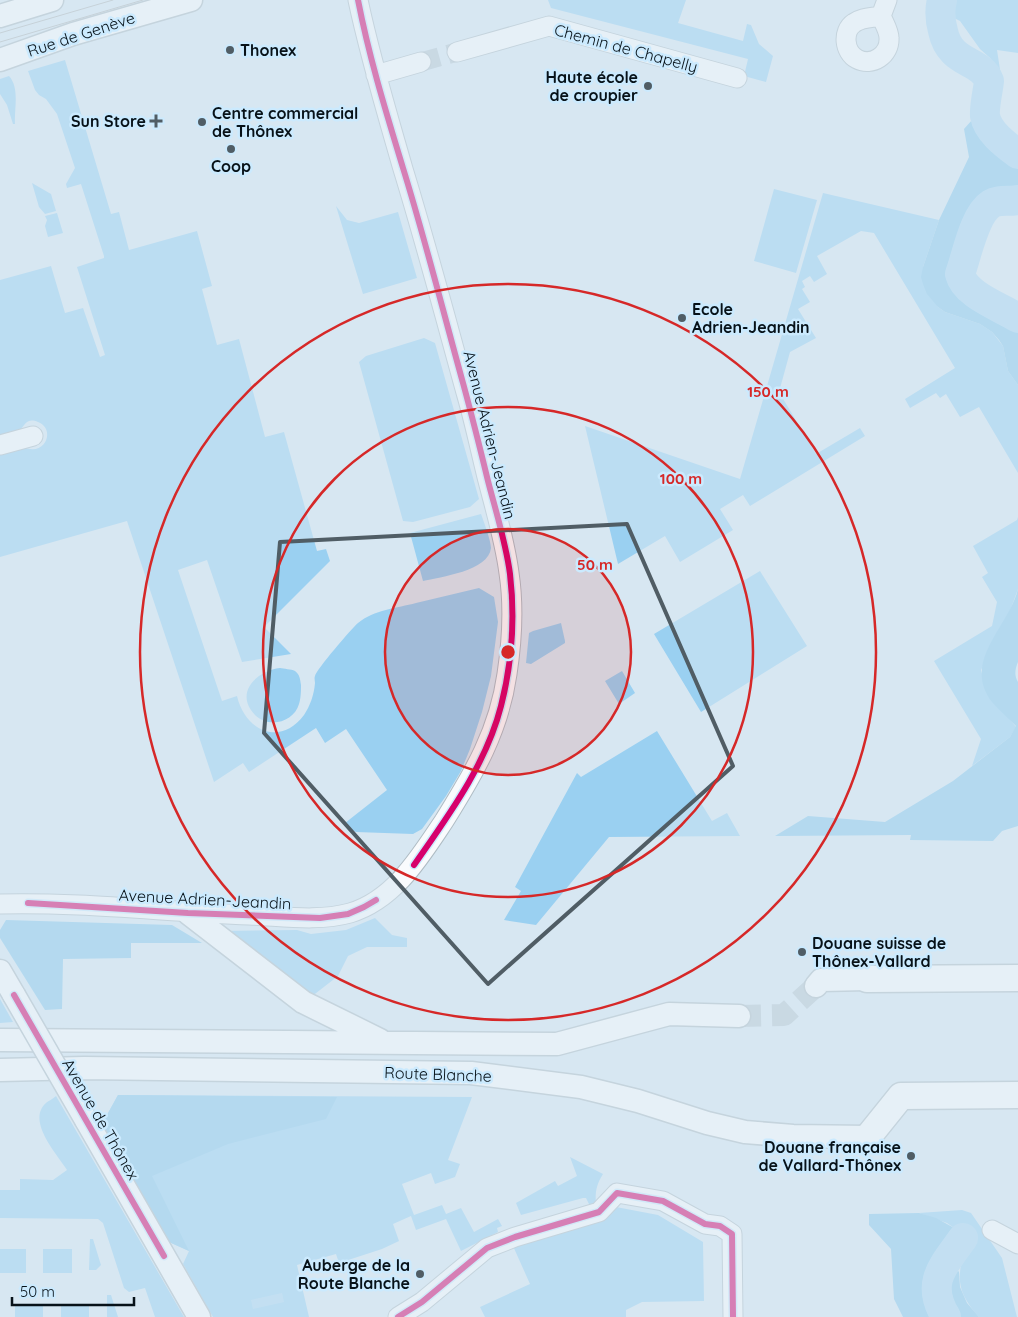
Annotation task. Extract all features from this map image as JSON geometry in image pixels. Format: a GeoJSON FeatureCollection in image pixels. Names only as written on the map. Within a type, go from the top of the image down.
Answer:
{"type":"FeatureCollection","features":[{"type":"Feature","properties":{"kind":"highway"},"geometry":{"type":"LineString","coordinates":[[867,979],[1018,978]]}},
{"type":"Feature","properties":{"kind":"highway"},"geometry":{"type":"LineString","coordinates":[[868,1138],[901,1096],[1018,1095]]}},
{"type":"Feature","properties":{"kind":"main road"},"geometry":{"type":"LineString","coordinates":[[0,16],[52,0]]}},
{"type":"Feature","properties":{"kind":"main road","name":"Rue de Genève"},"geometry":{"type":"LineString","coordinates":[[0,60],[72,34],[191,0]]}},
{"type":"Feature","properties":{"kind":"main road"},"geometry":{"type":"LineString","coordinates":[[188,913],[303,1002],[386,1043]]}},
{"type":"Feature","properties":{"kind":"main road","name":"Avenue de Thônex"},"geometry":{"type":"LineString","coordinates":[[0,971],[199,1317]]}},
{"type":"Feature","properties":{"kind":"main road"},"geometry":{"type":"LineString","coordinates":[[816,986],[821,980],[867,979]]}},
{"type":"Feature","properties":{"kind":"main road","name":"Route Blanche"},"geometry":{"type":"LineString","coordinates":[[0,1040],[557,1044],[669,1014],[739,1016]]}},
{"type":"Feature","properties":{"kind":"main road","name":"Route Blanche"},"geometry":{"type":"LineString","coordinates":[[0,1070],[84,1068],[462,1073],[581,1087],[638,1101],[708,1123],[745,1132],[793,1136],[868,1138]]}},
{"type":"Feature","properties":{"kind":"street","name":"Avenue Adrien-Jeandin"},"geometry":{"type":"LineString","coordinates":[[0,904],[28,903],[188,913],[320,918],[348,914],[376,900],[397,884],[414,865],[472,776],[488,745],[500,707],[510,653],[512,606],[510,573],[477,434],[376,75],[358,0]]}},
{"type":"Feature","properties":{"kind":"street","name":"Chemin de Chapelly"},"geometry":{"type":"LineString","coordinates":[[457,52],[549,26],[737,78]]}},
{"type":"Feature","properties":{"kind":"street"},"geometry":{"type":"LineString","coordinates":[[376,75],[421,62]]}},
{"type":"Feature","properties":{"kind":"street"},"geometry":{"type":"LineString","coordinates":[[0,445],[33,436]]}},
{"type":"Feature","properties":{"kind":"street"},"geometry":{"type":"LineString","coordinates":[[398,1317],[422,1302],[487,1248],[515,1237],[600,1212],[617,1192],[663,1201],[705,1224],[720,1226],[732,1234],[733,1317]]}},
{"type":"Feature","properties":{"kind":"street"},"geometry":{"type":"LineString","coordinates":[[992,1230],[1018,1244]]}},
{"type":"Feature","properties":{"kind":"highlighted area"},"geometry":{"type":"Polygon","coordinates":[[[627,524],[733,766],[488,984],[264,733],[280,542],[627,524]]]}},
{"type":"Feature","properties":{"kind":"shaded area"},"geometry":{"type":"Polygon","coordinates":[[[548,0],[686,0],[678,23],[743,41],[747,24],[751,25],[759,44],[773,56],[766,82],[744,76],[748,59],[551,8],[548,0]]]}},
{"type":"Feature","properties":{"kind":"shaded area"},"geometry":{"type":"Polygon","coordinates":[[[951,0],[1018,0],[1018,53],[997,50],[1001,76],[990,58],[980,49],[960,21],[954,18],[950,12],[951,0]]]}},
{"type":"Feature","properties":{"kind":"shaded area"},"geometry":{"type":"Polygon","coordinates":[[[65,60],[111,214],[119,212],[129,250],[197,231],[212,286],[202,289],[217,345],[239,339],[265,437],[284,432],[317,551],[326,549],[330,561],[264,627],[291,654],[242,662],[207,560],[178,570],[222,701],[237,696],[247,718],[255,726],[264,731],[285,730],[295,725],[306,712],[313,696],[315,677],[321,666],[358,623],[364,619],[386,610],[479,588],[494,597],[498,622],[491,676],[470,749],[461,771],[446,796],[422,829],[413,834],[356,832],[345,823],[387,790],[346,729],[325,743],[316,728],[249,772],[243,763],[214,782],[127,521],[0,557],[0,452],[22,446],[36,449],[45,442],[47,431],[44,426],[31,420],[19,431],[0,437],[0,280],[51,266],[65,313],[83,308],[100,357],[105,355],[77,267],[104,258],[104,256],[81,184],[67,188],[66,184],[75,168],[57,114],[46,99],[35,90],[28,71],[65,60]]]}},
{"type":"Feature","properties":{"kind":"shaded area"},"geometry":{"type":"Polygon","coordinates":[[[9,76],[14,86],[16,99],[15,124],[13,124],[7,105],[0,94],[0,79],[9,76]]]}},
{"type":"Feature","properties":{"kind":"shaded area"},"geometry":{"type":"Polygon","coordinates":[[[979,117],[989,134],[1009,151],[1018,164],[1018,192],[988,194],[978,201],[969,217],[954,256],[951,268],[951,285],[1018,324],[1018,385],[1008,371],[1003,346],[992,332],[980,324],[945,312],[938,307],[927,294],[921,277],[939,220],[969,157],[964,129],[972,120],[977,124],[979,117]]]}},
{"type":"Feature","properties":{"kind":"shaded area"},"geometry":{"type":"Polygon","coordinates":[[[32,183],[51,194],[56,211],[45,214],[39,207],[32,183]]]}},
{"type":"Feature","properties":{"kind":"shaded area"},"geometry":{"type":"Polygon","coordinates":[[[774,189],[817,200],[796,273],[754,261],[774,189]]]}},
{"type":"Feature","properties":{"kind":"shaded area"},"geometry":{"type":"Polygon","coordinates":[[[823,193],[939,220],[923,267],[938,307],[945,312],[980,324],[992,332],[1003,346],[1008,371],[1018,385],[1018,473],[979,407],[960,417],[946,394],[940,398],[936,393],[910,408],[905,399],[955,368],[874,233],[861,231],[817,256],[827,274],[814,282],[810,276],[802,281],[805,287],[802,289],[810,302],[798,309],[816,338],[790,352],[779,392],[816,454],[860,428],[865,436],[750,506],[743,495],[720,509],[733,530],[680,562],[665,536],[618,564],[585,426],[740,479],[823,193]]]}},
{"type":"Feature","properties":{"kind":"shaded area"},"geometry":{"type":"Polygon","coordinates":[[[336,206],[347,220],[359,223],[398,212],[417,278],[363,294],[336,206]]]}},
{"type":"Feature","properties":{"kind":"shaded area"},"geometry":{"type":"Polygon","coordinates":[[[57,213],[63,233],[48,237],[45,216],[57,213]]]}},
{"type":"Feature","properties":{"kind":"shaded area"},"geometry":{"type":"Polygon","coordinates":[[[424,338],[435,343],[479,499],[470,507],[413,522],[403,521],[359,362],[366,356],[424,338]]]}},
{"type":"Feature","properties":{"kind":"shaded area"},"geometry":{"type":"Polygon","coordinates":[[[481,514],[491,545],[488,556],[482,562],[463,572],[423,581],[410,533],[481,514]]]}},
{"type":"Feature","properties":{"kind":"shaded area"},"geometry":{"type":"Polygon","coordinates":[[[1018,517],[1018,589],[1011,608],[981,670],[986,690],[1016,727],[1010,737],[972,766],[981,739],[934,661],[992,626],[997,602],[982,577],[988,573],[973,546],[1017,520],[1018,517]]]}},
{"type":"Feature","properties":{"kind":"shaded area"},"geometry":{"type":"Polygon","coordinates":[[[760,571],[807,646],[701,712],[654,634],[760,571]]]}},
{"type":"Feature","properties":{"kind":"shaded area"},"geometry":{"type":"Polygon","coordinates":[[[1018,589],[1018,662],[1015,672],[1018,682],[1018,826],[1002,831],[993,841],[910,840],[911,835],[775,836],[808,816],[885,822],[953,781],[1010,737],[1016,726],[992,702],[984,687],[982,672],[984,658],[990,644],[1006,617],[1018,589]]]}},
{"type":"Feature","properties":{"kind":"shaded area"},"geometry":{"type":"Polygon","coordinates":[[[561,623],[565,643],[531,664],[526,663],[529,633],[561,623]]]}},
{"type":"Feature","properties":{"kind":"shaded area"},"geometry":{"type":"Polygon","coordinates":[[[280,668],[293,670],[299,676],[301,685],[300,702],[296,710],[287,719],[280,722],[267,722],[255,715],[249,707],[247,691],[256,678],[271,670],[280,668]]]}},
{"type":"Feature","properties":{"kind":"shaded area"},"geometry":{"type":"Polygon","coordinates":[[[622,671],[635,693],[619,704],[605,681],[622,671]]]}},
{"type":"Feature","properties":{"kind":"shaded area"},"geometry":{"type":"Polygon","coordinates":[[[657,731],[712,821],[727,813],[740,836],[609,837],[536,925],[504,920],[521,891],[515,887],[577,773],[581,777],[657,731]]]}},
{"type":"Feature","properties":{"kind":"shaded area"},"geometry":{"type":"Polygon","coordinates":[[[375,918],[392,935],[407,938],[407,947],[367,947],[348,956],[338,976],[311,997],[222,931],[297,930],[311,934],[346,930],[375,918]]]}},
{"type":"Feature","properties":{"kind":"shaded area"},"geometry":{"type":"Polygon","coordinates":[[[6,920],[172,925],[202,943],[131,943],[131,958],[63,959],[62,1009],[45,1010],[0,938],[0,930],[6,920]]]}},
{"type":"Feature","properties":{"kind":"shaded area"},"geometry":{"type":"Polygon","coordinates":[[[0,999],[13,1022],[0,1023],[0,999]]]}},
{"type":"Feature","properties":{"kind":"shaded area"},"geometry":{"type":"Polygon","coordinates":[[[118,1095],[472,1097],[448,1160],[460,1164],[455,1177],[435,1184],[431,1173],[402,1184],[414,1215],[442,1205],[446,1214],[461,1208],[474,1232],[498,1219],[502,1226],[497,1228],[498,1232],[461,1251],[446,1219],[416,1230],[411,1216],[393,1224],[399,1241],[382,1249],[339,1263],[336,1254],[297,1265],[309,1317],[213,1317],[183,1264],[189,1251],[169,1242],[102,1124],[118,1095]]]}},
{"type":"Feature","properties":{"kind":"shaded area"},"geometry":{"type":"Polygon","coordinates":[[[118,1095],[337,1097],[326,1119],[228,1144],[152,1176],[189,1251],[169,1242],[102,1124],[118,1095]]]}},
{"type":"Feature","properties":{"kind":"shaded area"},"geometry":{"type":"Polygon","coordinates":[[[56,1096],[184,1317],[155,1317],[145,1288],[129,1292],[124,1288],[103,1223],[98,1219],[0,1218],[0,1190],[20,1190],[20,1179],[53,1180],[67,1170],[45,1137],[39,1119],[41,1110],[46,1103],[56,1096]]]}},
{"type":"Feature","properties":{"kind":"shaded area"},"geometry":{"type":"Polygon","coordinates":[[[570,1157],[603,1174],[596,1189],[596,1206],[591,1208],[586,1198],[583,1198],[521,1215],[516,1203],[555,1181],[558,1186],[577,1176],[570,1157]]]}},
{"type":"Feature","properties":{"kind":"shaded area"},"geometry":{"type":"Polygon","coordinates":[[[616,1207],[658,1215],[703,1242],[704,1301],[642,1302],[626,1310],[626,1317],[485,1317],[480,1307],[530,1284],[513,1246],[616,1207]]]}},
{"type":"Feature","properties":{"kind":"shaded area"},"geometry":{"type":"Polygon","coordinates":[[[962,1210],[971,1213],[1002,1258],[1017,1317],[979,1317],[970,1306],[961,1288],[960,1271],[967,1237],[947,1223],[919,1213],[962,1210]]]}},
{"type":"Feature","properties":{"kind":"shaded area"},"geometry":{"type":"Polygon","coordinates":[[[919,1213],[936,1218],[956,1229],[955,1238],[943,1253],[959,1272],[960,1287],[967,1303],[979,1317],[903,1317],[894,1299],[891,1249],[869,1225],[869,1214],[919,1213]]]}},
{"type":"Feature","properties":{"kind":"shaded area"},"geometry":{"type":"Polygon","coordinates":[[[90,1239],[93,1239],[101,1265],[96,1270],[89,1270],[90,1239]]]}},
{"type":"Feature","properties":{"kind":"shaded area"},"geometry":{"type":"Polygon","coordinates":[[[0,1249],[26,1249],[26,1273],[0,1273],[0,1249]]]}},
{"type":"Feature","properties":{"kind":"shaded area"},"geometry":{"type":"Polygon","coordinates":[[[43,1249],[72,1249],[72,1273],[43,1273],[43,1249]]]}},
{"type":"Feature","properties":{"kind":"shaded area"},"geometry":{"type":"Polygon","coordinates":[[[282,1293],[284,1302],[253,1309],[251,1300],[282,1293]]]}},
{"type":"Feature","properties":{"kind":"shaded area"},"geometry":{"type":"Polygon","coordinates":[[[107,1295],[111,1295],[118,1317],[107,1317],[107,1295]]]}},
{"type":"Feature","properties":{"kind":"shaded area"},"geometry":{"type":"Polygon","coordinates":[[[15,1305],[43,1305],[43,1317],[15,1317],[15,1305]]]}},
{"type":"Feature","properties":{"kind":"shaded area"},"geometry":{"type":"Polygon","coordinates":[[[61,1305],[89,1305],[89,1317],[61,1317],[61,1305]]]}},
{"type":"Feature","properties":{"kind":"waterway"},"geometry":{"type":"LineString","coordinates":[[942,0],[940,8],[941,19],[947,42],[959,56],[985,74],[989,81],[985,108],[987,122],[998,138],[1018,154]]}},
{"type":"Feature","properties":{"kind":"waterway"},"geometry":{"type":"LineString","coordinates":[[1018,200],[997,202],[985,209],[972,236],[960,274],[963,281],[976,294],[1018,318]]}},
{"type":"Feature","properties":{"kind":"waterway"},"geometry":{"type":"LineString","coordinates":[[946,1317],[940,1305],[937,1284],[943,1266],[963,1238]]}},
{"type":"Feature","properties":{"kind":"tunnel"},"geometry":{"type":"LineString","coordinates":[[421,62],[457,52]]}},
{"type":"Feature","properties":{"kind":"tunnel"},"geometry":{"type":"LineString","coordinates":[[739,1016],[784,1015],[816,986]]}},
{"type":"Feature","properties":{"kind":"tram line"},"geometry":{"type":"LineString","coordinates":[[0,33],[113,0]]}},
{"type":"Feature","properties":{"kind":"tram line"},"geometry":{"type":"LineString","coordinates":[[0,42],[143,0]]}},
{"type":"Feature","properties":{"kind":"cycle path"},"geometry":{"type":"LineString","coordinates":[[358,0],[378,84],[419,221],[473,420],[503,539],[512,590],[512,623],[508,673],[494,728],[486,749],[465,789],[414,865]]}},
{"type":"Feature","properties":{"kind":"cycle path"},"geometry":{"type":"LineString","coordinates":[[28,903],[188,913],[320,918],[348,914],[376,900]]}},
{"type":"Feature","properties":{"kind":"cycle path"},"geometry":{"type":"LineString","coordinates":[[14,995],[164,1256]]}},
{"type":"Feature","properties":{"kind":"cycle path"},"geometry":{"type":"LineString","coordinates":[[398,1317],[422,1302],[487,1248],[515,1237],[599,1212],[617,1193],[663,1201],[705,1224],[720,1226],[732,1234],[733,1317]]}},
{"type":"Feature","properties":{"kind":"place","name":"Thonex"},"geometry":{"type":"Point","coordinates":[230,50]}},
{"type":"Feature","properties":{"kind":"place","name":"Haute école de croupier"},"geometry":{"type":"Point","coordinates":[648,86]}},
{"type":"Feature","properties":{"kind":"place","name":"Sun Store"},"geometry":{"type":"Point","coordinates":[156,121]}},
{"type":"Feature","properties":{"kind":"place","name":"Centre commercial de Thônex"},"geometry":{"type":"Point","coordinates":[202,122]}},
{"type":"Feature","properties":{"kind":"place","name":"Coop"},"geometry":{"type":"Point","coordinates":[231,149]}},
{"type":"Feature","properties":{"kind":"place","name":"Ecole Adrien-Jeandin"},"geometry":{"type":"Point","coordinates":[682,318]}},
{"type":"Feature","properties":{"kind":"place","name":"Douane suisse de Thônex-Vallard"},"geometry":{"type":"Point","coordinates":[802,952]}},
{"type":"Feature","properties":{"kind":"place","name":"Douane française de Vallard-Thônex"},"geometry":{"type":"Point","coordinates":[911,1156]}},
{"type":"Feature","properties":{"kind":"place","name":"Auberge de la Route Blanche"},"geometry":{"type":"Point","coordinates":[420,1274]}}]}
